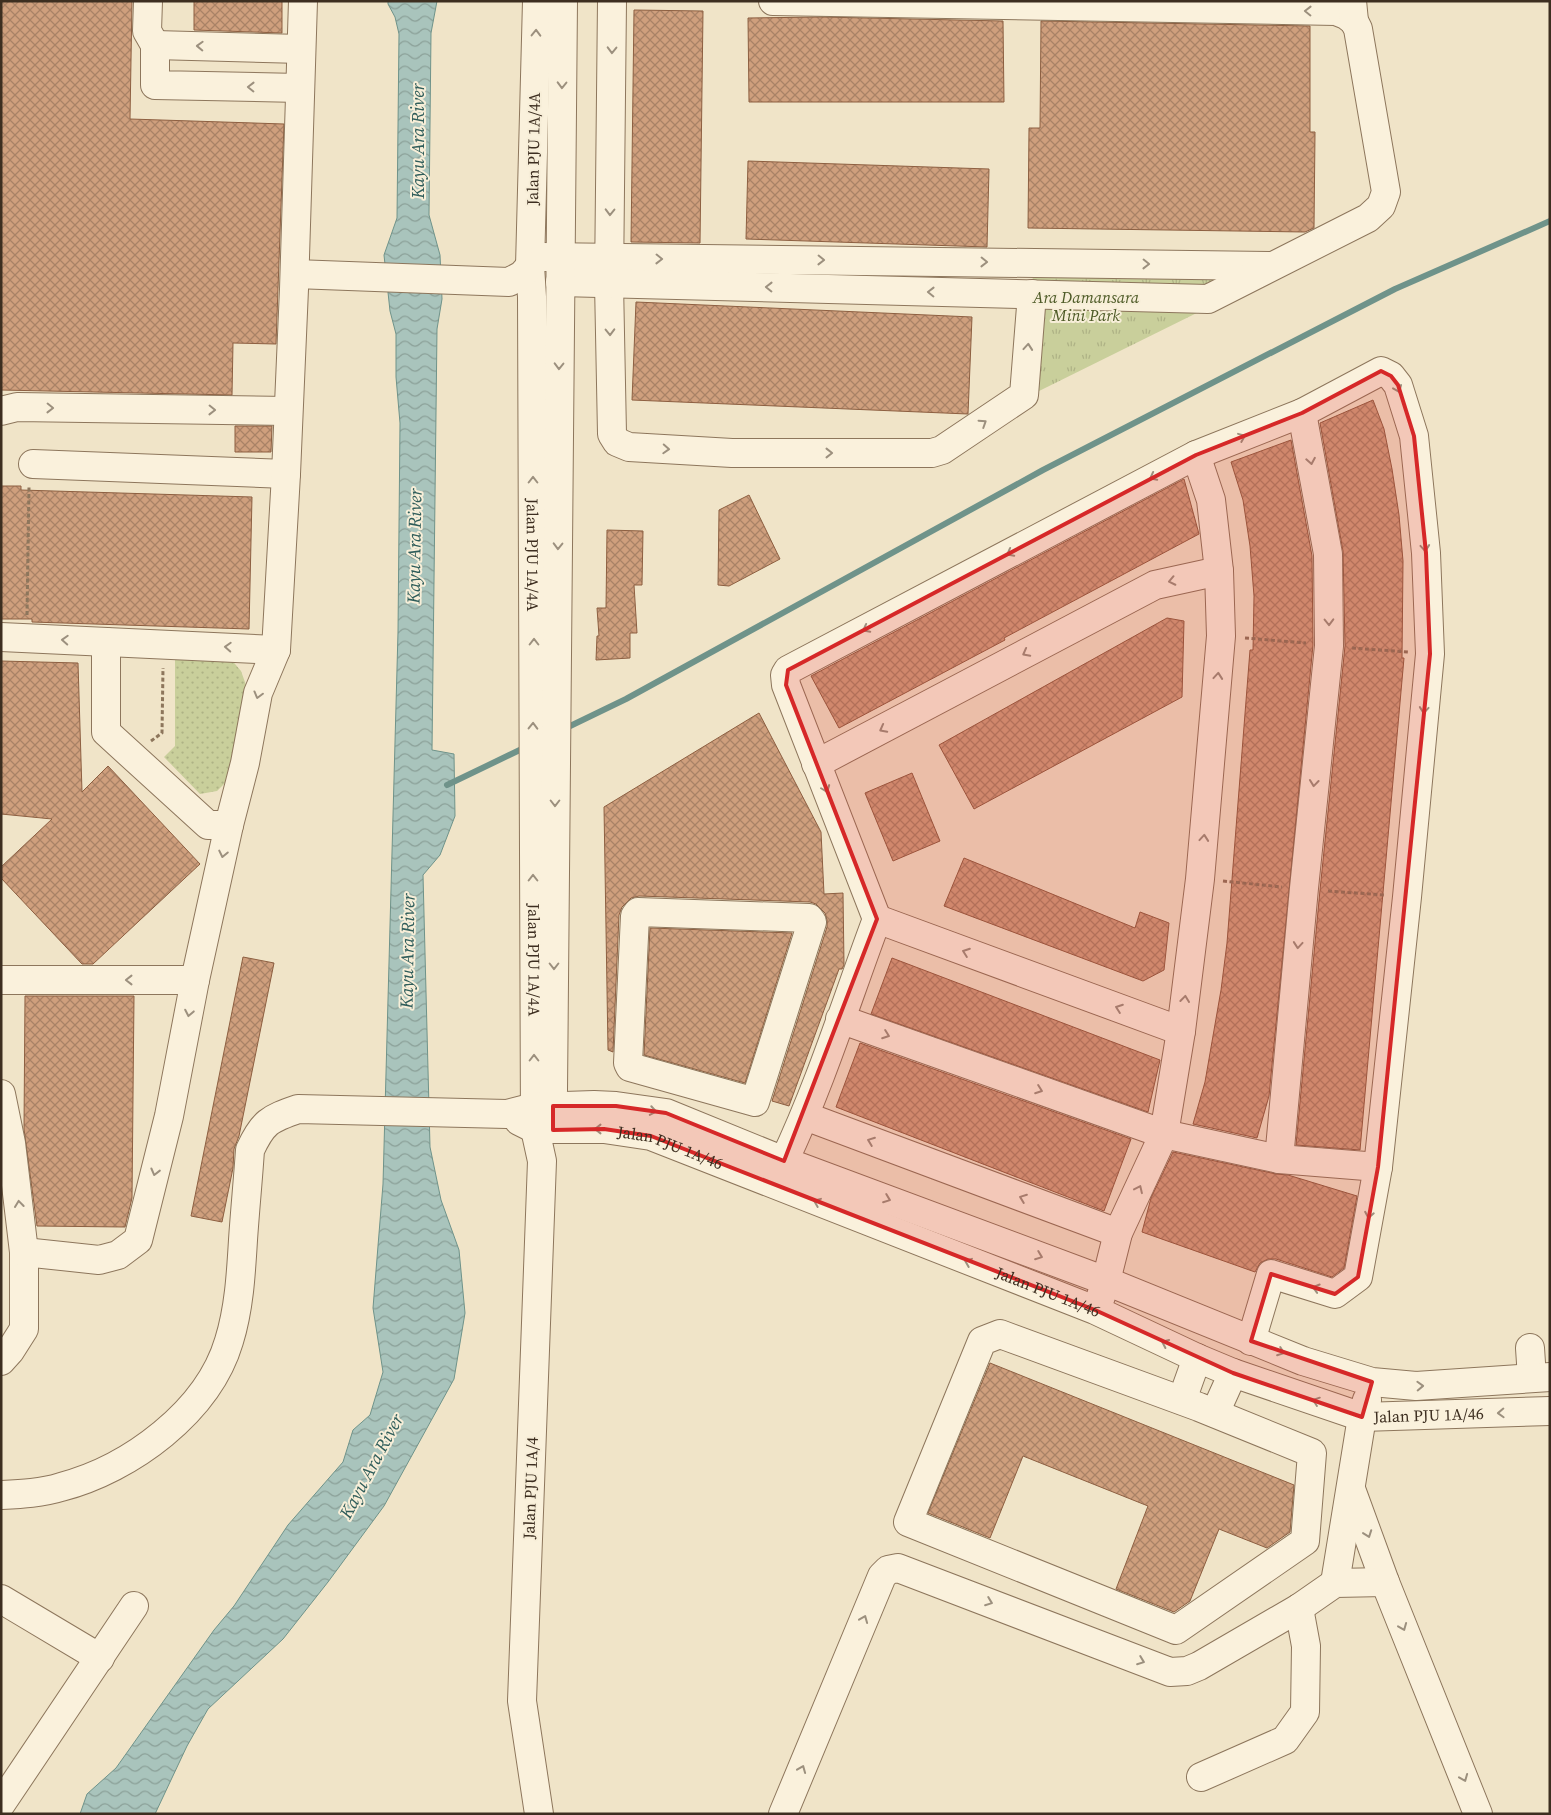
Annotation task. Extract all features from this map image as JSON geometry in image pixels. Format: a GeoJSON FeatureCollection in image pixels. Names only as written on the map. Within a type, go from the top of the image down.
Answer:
{"type":"FeatureCollection","features":[{"type":"Feature","properties":{"kind":"street"},"geometry":{"type":"LineString","coordinates":[[148,1],[147,30],[155,45],[155,85],[300,88]]}},
{"type":"Feature","properties":{"kind":"street"},"geometry":{"type":"LineString","coordinates":[[24,1252],[100,1260],[118,1255],[138,1240],[169,1116],[195,980],[229,824],[245,763],[258,692],[276,650],[295,274],[302,1]]}},
{"type":"Feature","properties":{"kind":"street","name":"Jalan PJU 1A/4A"},"geometry":{"type":"LineString","coordinates":[[536,1],[515,272],[532,297],[545,690]]}},
{"type":"Feature","properties":{"kind":"street","name":"Jalan PJU 1A/4A"},"geometry":{"type":"LineString","coordinates":[[544,1118],[545,690],[560,270],[563,1]]}},
{"type":"Feature","properties":{"kind":"street"},"geometry":{"type":"LineString","coordinates":[[612,1],[609,270],[612,434],[617,442],[629,447],[732,453],[932,453],[942,450],[1024,395],[1032,294]]}},
{"type":"Feature","properties":{"kind":"street"},"geometry":{"type":"LineString","coordinates":[[609,270],[1032,294],[1208,299],[1368,218],[1381,206],[1386,192],[1358,29],[1353,11],[1346,15],[1336,12],[773,1]]}},
{"type":"Feature","properties":{"kind":"street"},"geometry":{"type":"LineString","coordinates":[[155,45],[301,49]]}},
{"type":"Feature","properties":{"kind":"street"},"geometry":{"type":"LineString","coordinates":[[295,274],[560,270],[1274,266]]}},
{"type":"Feature","properties":{"kind":"street"},"geometry":{"type":"LineString","coordinates":[[784,1161],[805,1116],[877,919],[786,685],[788,670],[1196,454],[1302,413],[1381,371],[1391,376],[1398,385],[1414,436],[1426,553],[1430,654],[1407,897],[1378,1167],[1358,1277],[1336,1294],[1271,1274],[1251,1341]]}},
{"type":"Feature","properties":{"kind":"street"},"geometry":{"type":"LineString","coordinates":[[1,411],[17,408],[288,411]]}},
{"type":"Feature","properties":{"kind":"street"},"geometry":{"type":"LineString","coordinates":[[1279,1159],[1329,646],[1328,554],[1302,413]]}},
{"type":"Feature","properties":{"kind":"street"},"geometry":{"type":"LineString","coordinates":[[1096,1310],[1106,1281],[1118,1233],[1164,1134],[1181,1031],[1200,879],[1222,636],[1219,571],[1211,500],[1196,454]]}},
{"type":"Feature","properties":{"kind":"street"},"geometry":{"type":"LineString","coordinates":[[36,475],[286,474]]}},
{"type":"Feature","properties":{"kind":"street"},"geometry":{"type":"LineString","coordinates":[[816,764],[1155,585],[1219,571]]}},
{"type":"Feature","properties":{"kind":"street"},"geometry":{"type":"LineString","coordinates":[[1,637],[276,650]]}},
{"type":"Feature","properties":{"kind":"street"},"geometry":{"type":"LineString","coordinates":[[106,642],[106,732],[208,825],[229,824]]}},
{"type":"Feature","properties":{"kind":"street","name":"Jalan PJU 1A/4A"},"geometry":{"type":"LineString","coordinates":[[544,758],[553,1073],[544,1118]]}},
{"type":"Feature","properties":{"kind":"street"},"geometry":{"type":"LineString","coordinates":[[725,1137],[755,1102],[812,922],[809,918],[638,912],[635,916],[628,1063],[630,1067],[755,1102]]}},
{"type":"Feature","properties":{"kind":"street"},"geometry":{"type":"LineString","coordinates":[[877,919],[1181,1031]]}},
{"type":"Feature","properties":{"kind":"street"},"geometry":{"type":"LineString","coordinates":[[1,980],[195,980]]}},
{"type":"Feature","properties":{"kind":"street"},"geometry":{"type":"LineString","coordinates":[[840,1019],[1164,1134],[1279,1159],[1378,1167]]}},
{"type":"Feature","properties":{"kind":"street"},"geometry":{"type":"LineString","coordinates":[[553,1073],[569,1092],[587,1105]]}},
{"type":"Feature","properties":{"kind":"street"},"geometry":{"type":"LineString","coordinates":[[1,1094],[11,1143],[24,1252],[24,1329],[1,1361]]}},
{"type":"Feature","properties":{"kind":"street"},"geometry":{"type":"LineString","coordinates":[[725,1137],[727,1094]]}},
{"type":"Feature","properties":{"kind":"street","name":"Jalan PJU 1A/46"},"geometry":{"type":"LineString","coordinates":[[544,1118],[587,1105],[616,1106],[666,1113],[784,1161],[1106,1281],[1303,1361],[1372,1382],[1416,1386],[1541,1378]]}},
{"type":"Feature","properties":{"kind":"street"},"geometry":{"type":"LineString","coordinates":[[1,1495],[26,1494],[61,1487],[90,1477],[124,1460],[167,1431],[207,1388],[228,1344],[234,1323],[240,1282],[250,1150],[259,1130],[268,1122],[280,1115],[298,1109],[502,1114],[544,1118]]}},
{"type":"Feature","properties":{"kind":"street"},"geometry":{"type":"LineString","coordinates":[[805,1116],[1118,1233]]}},
{"type":"Feature","properties":{"kind":"street","name":"Jalan PJU 1A/46"},"geometry":{"type":"LineString","coordinates":[[544,1118],[650,1136],[1096,1310],[1233,1373],[1362,1418],[1550,1411]]}},
{"type":"Feature","properties":{"kind":"street","name":"Jalan PJU 1A/4"},"geometry":{"type":"LineString","coordinates":[[538,1814],[522,1701],[544,1118]]}},
{"type":"Feature","properties":{"kind":"street"},"geometry":{"type":"LineString","coordinates":[[1000,1334],[1215,1413],[1312,1453],[1305,1541],[1176,1630],[908,1522],[982,1341],[1000,1334]]}},
{"type":"Feature","properties":{"kind":"street"},"geometry":{"type":"LineString","coordinates":[[1530,1348],[1541,1378]]}},
{"type":"Feature","properties":{"kind":"street"},"geometry":{"type":"LineString","coordinates":[[1182,1400],[1197,1358]]}},
{"type":"Feature","properties":{"kind":"street"},"geometry":{"type":"LineString","coordinates":[[1215,1413],[1233,1373]]}},
{"type":"Feature","properties":{"kind":"street"},"geometry":{"type":"LineString","coordinates":[[1335,1583],[1362,1418],[1372,1382]]}},
{"type":"Feature","properties":{"kind":"street"},"geometry":{"type":"LineString","coordinates":[[1350,1489],[1385,1582],[1478,1814]]}},
{"type":"Feature","properties":{"kind":"street"},"geometry":{"type":"LineString","coordinates":[[783,1814],[882,1576],[888,1570],[898,1568],[1170,1672],[1187,1671],[1199,1666],[1299,1608],[1335,1583],[1385,1582]]}},
{"type":"Feature","properties":{"kind":"street"},"geometry":{"type":"LineString","coordinates":[[1,1599],[100,1658]]}},
{"type":"Feature","properties":{"kind":"street"},"geometry":{"type":"LineString","coordinates":[[1,1804],[134,1606]]}},
{"type":"Feature","properties":{"kind":"street"},"geometry":{"type":"LineString","coordinates":[[1201,1777],[1285,1740],[1305,1712],[1306,1646],[1299,1608]]}},
{"type":"Feature","properties":{"kind":"path"},"geometry":{"type":"LineString","coordinates":[[27,617],[29,485],[36,475]]}},
{"type":"Feature","properties":{"kind":"path"},"geometry":{"type":"LineString","coordinates":[[134,757],[162,733],[164,644]]}},
{"type":"Feature","properties":{"kind":"highlighted area"},"geometry":{"type":"Polygon","coordinates":[[[1381,371],[1391,376],[1398,385],[1414,436],[1426,553],[1430,654],[1378,1167],[1358,1277],[1335,1294],[1271,1274],[1251,1341],[1372,1382],[1362,1417],[1233,1373],[1095,1310],[651,1136],[604,1129],[553,1130],[553,1106],[616,1106],[666,1113],[784,1161],[877,919],[786,685],[788,670],[1196,455],[1302,413],[1381,371]]]}},
{"type":"Feature","properties":{"kind":"green space","name":"Ara Damansara Mini Park"},"geometry":{"type":"Polygon","coordinates":[[[1033,251],[1310,257],[1031,395],[1033,251]]]}},
{"type":"Feature","properties":{"kind":"green space"},"geometry":{"type":"Polygon","coordinates":[[[175,656],[230,658],[241,671],[246,685],[230,778],[217,791],[200,794],[164,757],[175,746],[175,656]]]}},
{"type":"Feature","properties":{"kind":"water","name":"Kayu Ara River"},"geometry":{"type":"Polygon","coordinates":[[[388,1],[437,1],[431,33],[429,215],[440,255],[442,299],[437,329],[432,750],[454,754],[455,816],[440,855],[423,875],[430,1147],[441,1200],[459,1250],[465,1313],[454,1379],[384,1506],[328,1582],[283,1639],[208,1709],[187,1746],[155,1814],[80,1814],[87,1794],[116,1768],[214,1630],[234,1606],[288,1525],[343,1462],[353,1430],[370,1415],[383,1372],[373,1308],[383,1184],[398,632],[400,423],[396,377],[396,334],[390,311],[384,255],[397,218],[399,34],[395,17],[388,1]]]}},
{"type":"Feature","properties":{"kind":"building"},"geometry":{"type":"Polygon","coordinates":[[[1,1],[132,1],[130,119],[284,124],[276,344],[233,343],[232,395],[1,390],[1,1]]]}},
{"type":"Feature","properties":{"kind":"building"},"geometry":{"type":"Polygon","coordinates":[[[194,1],[282,1],[282,33],[194,30],[194,1]]]}},
{"type":"Feature","properties":{"kind":"building"},"geometry":{"type":"Polygon","coordinates":[[[634,10],[703,11],[700,243],[631,242],[634,10]]]}},
{"type":"Feature","properties":{"kind":"building"},"geometry":{"type":"Polygon","coordinates":[[[821,17],[1003,21],[1004,102],[749,102],[748,18],[821,17]]]}},
{"type":"Feature","properties":{"kind":"building"},"geometry":{"type":"Polygon","coordinates":[[[1041,21],[1310,26],[1310,132],[1315,132],[1314,228],[1305,232],[1028,228],[1029,128],[1040,128],[1041,21]]]}},
{"type":"Feature","properties":{"kind":"building"},"geometry":{"type":"Polygon","coordinates":[[[748,161],[989,169],[987,247],[746,239],[748,161]]]}},
{"type":"Feature","properties":{"kind":"building"},"geometry":{"type":"Polygon","coordinates":[[[636,302],[972,317],[968,414],[632,400],[636,302]]]}},
{"type":"Feature","properties":{"kind":"building"},"geometry":{"type":"Polygon","coordinates":[[[1373,400],[1384,429],[1399,515],[1403,561],[1402,658],[1404,658],[1360,1150],[1296,1145],[1345,646],[1343,551],[1320,423],[1373,400]]]}},
{"type":"Feature","properties":{"kind":"building"},"geometry":{"type":"Polygon","coordinates":[[[235,426],[272,426],[271,452],[235,452],[235,426]]]}},
{"type":"Feature","properties":{"kind":"building"},"geometry":{"type":"Polygon","coordinates":[[[1291,440],[1312,556],[1313,645],[1269,1096],[1257,1138],[1193,1124],[1205,1082],[1227,943],[1250,650],[1253,650],[1254,596],[1250,546],[1243,500],[1231,462],[1291,440]]]}},
{"type":"Feature","properties":{"kind":"building"},"geometry":{"type":"Polygon","coordinates":[[[1184,479],[1199,534],[839,728],[811,676],[1184,479]]]}},
{"type":"Feature","properties":{"kind":"building"},"geometry":{"type":"Polygon","coordinates":[[[1,486],[21,486],[21,490],[252,497],[249,629],[32,622],[32,619],[1,619],[1,486]]]}},
{"type":"Feature","properties":{"kind":"building"},"geometry":{"type":"Polygon","coordinates":[[[749,495],[780,559],[729,586],[718,585],[719,510],[749,495]]]}},
{"type":"Feature","properties":{"kind":"building"},"geometry":{"type":"Polygon","coordinates":[[[607,530],[643,531],[642,585],[634,585],[637,633],[630,633],[630,658],[596,660],[597,636],[599,636],[597,608],[606,608],[607,530]]]}},
{"type":"Feature","properties":{"kind":"building"},"geometry":{"type":"Polygon","coordinates":[[[1167,618],[1184,621],[1182,697],[974,809],[939,745],[1167,618]]]}},
{"type":"Feature","properties":{"kind":"building"},"geometry":{"type":"Polygon","coordinates":[[[1,661],[78,663],[82,792],[108,766],[200,864],[93,964],[82,964],[1,878],[1,867],[52,819],[1,814],[1,661]]]}},
{"type":"Feature","properties":{"kind":"building"},"geometry":{"type":"Polygon","coordinates":[[[759,713],[821,832],[824,894],[843,893],[844,965],[842,969],[839,969],[789,1106],[772,1101],[827,927],[825,913],[816,904],[810,902],[639,896],[631,898],[622,907],[619,915],[613,1052],[608,1050],[604,807],[759,713]]]}},
{"type":"Feature","properties":{"kind":"building"},"geometry":{"type":"Polygon","coordinates":[[[912,773],[940,841],[893,861],[865,793],[912,773]]]}},
{"type":"Feature","properties":{"kind":"building"},"geometry":{"type":"Polygon","coordinates":[[[964,858],[1135,928],[1140,912],[1169,923],[1164,970],[1143,981],[944,906],[964,858]]]}},
{"type":"Feature","properties":{"kind":"building"},"geometry":{"type":"Polygon","coordinates":[[[650,928],[792,933],[745,1083],[644,1055],[650,928]]]}},
{"type":"Feature","properties":{"kind":"building"},"geometry":{"type":"Polygon","coordinates":[[[243,957],[274,963],[239,1136],[234,1149],[233,1168],[222,1222],[191,1216],[243,957]]]}},
{"type":"Feature","properties":{"kind":"building"},"geometry":{"type":"Polygon","coordinates":[[[892,958],[1160,1060],[1148,1112],[871,1014],[892,958]]]}},
{"type":"Feature","properties":{"kind":"building"},"geometry":{"type":"Polygon","coordinates":[[[25,996],[134,996],[132,1198],[125,1227],[37,1226],[24,1129],[25,996]]]}},
{"type":"Feature","properties":{"kind":"building"},"geometry":{"type":"Polygon","coordinates":[[[860,1043],[1131,1139],[1104,1211],[836,1107],[860,1043]]]}},
{"type":"Feature","properties":{"kind":"building"},"geometry":{"type":"Polygon","coordinates":[[[1173,1152],[1288,1175],[1357,1196],[1344,1268],[1332,1277],[1276,1259],[1268,1259],[1260,1263],[1255,1272],[1142,1232],[1151,1198],[1173,1152]]]}},
{"type":"Feature","properties":{"kind":"building"},"geometry":{"type":"Polygon","coordinates":[[[990,1363],[1294,1485],[1290,1532],[1267,1548],[1219,1529],[1190,1601],[1174,1612],[1116,1589],[1148,1506],[1023,1456],[990,1538],[928,1513],[990,1363]]]}},
{"type":"Feature","properties":{"kind":"waterway"},"geometry":{"type":"LineString","coordinates":[[564,729],[626,699],[1043,470],[1395,289],[1550,221]]}},
{"type":"Feature","properties":{"kind":"waterway"},"geometry":{"type":"LineString","coordinates":[[447,785],[526,747]]}}]}
